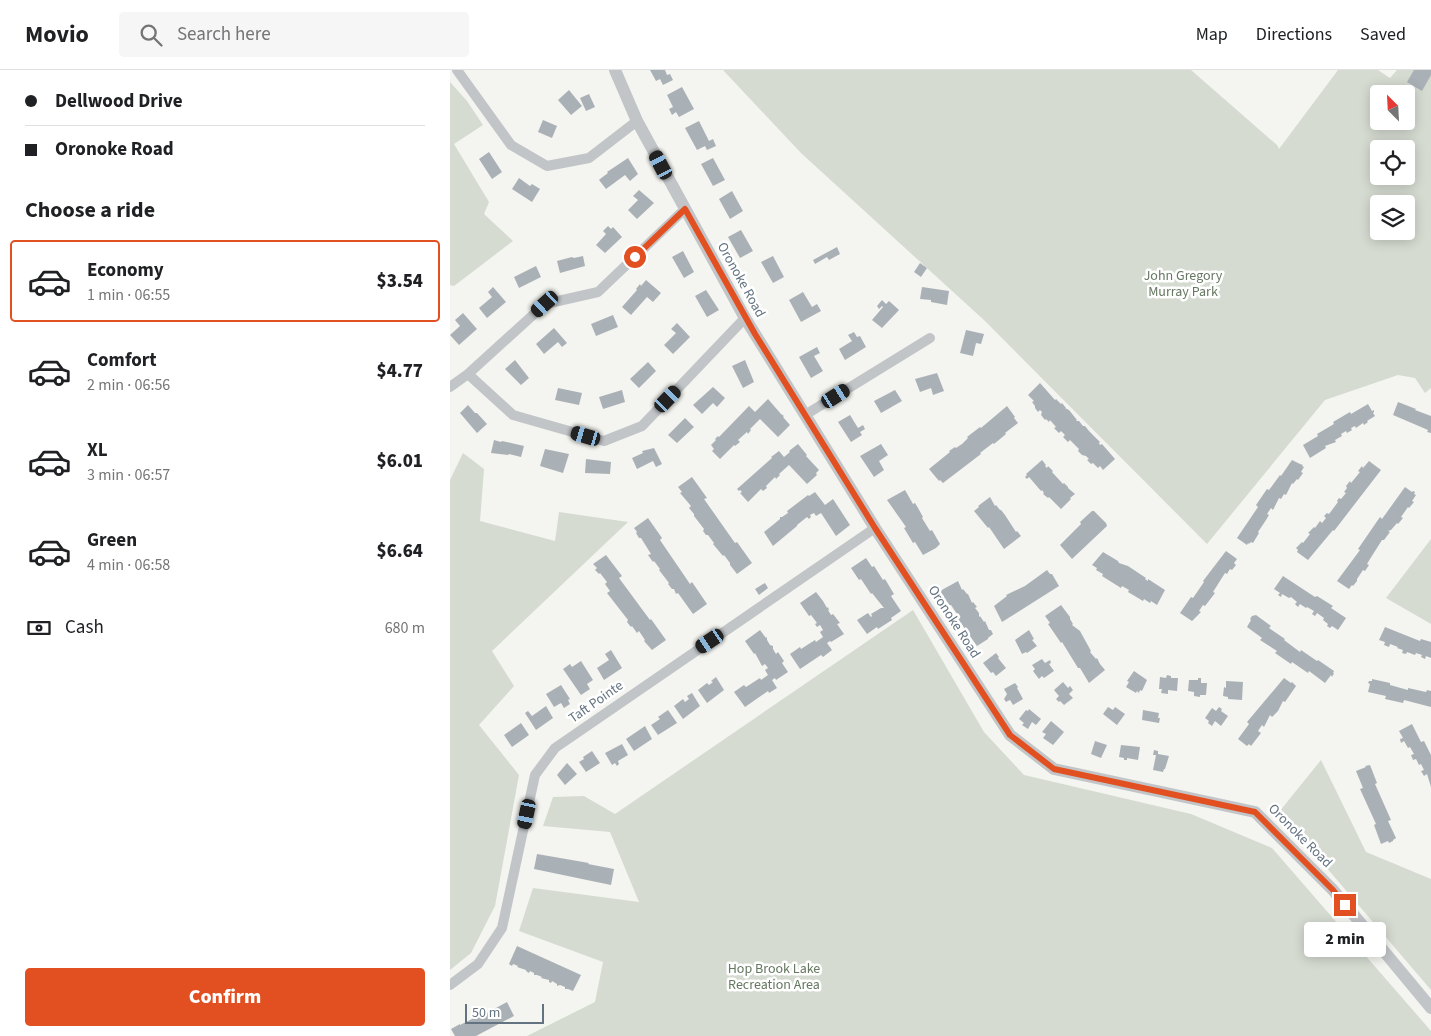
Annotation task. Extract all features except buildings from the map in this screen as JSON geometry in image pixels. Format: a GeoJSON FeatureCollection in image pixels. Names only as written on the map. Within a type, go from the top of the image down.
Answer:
{"type":"FeatureCollection","features":[{"type":"Feature","properties":{"kind":"street"},"geometry":{"type":"LineString","coordinates":[[457,70],[511,145],[547,166],[589,158],[637,121]]}},
{"type":"Feature","properties":{"kind":"street","name":"Oronoke Road"},"geometry":{"type":"LineString","coordinates":[[615,70],[637,121],[745,318],[875,528],[1010,735],[1054,769],[1255,812],[1333,890],[1431,1008]]}},
{"type":"Feature","properties":{"kind":"street"},"geometry":{"type":"LineString","coordinates":[[450,386],[468,374],[545,304],[598,292],[685,209]]}},
{"type":"Feature","properties":{"kind":"street"},"geometry":{"type":"LineString","coordinates":[[468,374],[513,415],[604,441],[642,426],[745,318]]}},
{"type":"Feature","properties":{"kind":"street"},"geometry":{"type":"LineString","coordinates":[[805,415],[930,338]]}},
{"type":"Feature","properties":{"kind":"street","name":"Taft Pointe"},"geometry":{"type":"LineString","coordinates":[[450,985],[478,964],[502,928],[535,775],[554,748],[875,528]]}},
{"type":"Feature","properties":{"kind":"green space","name":"John Gregory Murray Park"},"geometry":{"type":"Polygon","coordinates":[[[723,70],[1191,70],[1277,145],[1279,149],[1338,70],[1378,70],[1390,78],[1397,70],[1431,70],[1431,388],[1425,393],[1415,378],[1398,375],[1325,400],[1207,544],[985,321],[801,153],[723,70]]]}},
{"type":"Feature","properties":{"kind":"green space"},"geometry":{"type":"Polygon","coordinates":[[[450,82],[467,101],[483,125],[454,144],[489,202],[484,214],[513,241],[454,286],[450,285],[450,82]]]}},
{"type":"Feature","properties":{"kind":"green space"},"geometry":{"type":"Polygon","coordinates":[[[463,453],[484,469],[480,521],[555,541],[559,512],[628,522],[492,651],[514,686],[479,725],[519,775],[495,906],[471,953],[450,970],[450,480],[463,453]]]}},
{"type":"Feature","properties":{"kind":"green space"},"geometry":{"type":"Polygon","coordinates":[[[1431,539],[1431,624],[1386,598],[1431,539]]]}},
{"type":"Feature","properties":{"kind":"green space","name":"Hop Brook Lake Recreation Area"},"geometry":{"type":"Polygon","coordinates":[[[913,610],[984,732],[1024,775],[1191,814],[1272,848],[1431,1031],[1431,1036],[527,1036],[595,1002],[603,962],[519,931],[533,888],[639,902],[610,832],[543,826],[553,797],[584,796],[615,814],[913,610]]]}},
{"type":"Feature","properties":{"kind":"green space"},"geometry":{"type":"Polygon","coordinates":[[[1321,760],[1366,852],[1431,879],[1431,990],[1279,812],[1321,760]]]}},
{"type":"Feature","properties":{"kind":"route"},"geometry":{"type":"LineString","coordinates":[[635,257],[685,209],[745,318],[875,528],[1010,735],[1054,769],[1255,812],[1333,890],[1345,905]]}}]}
